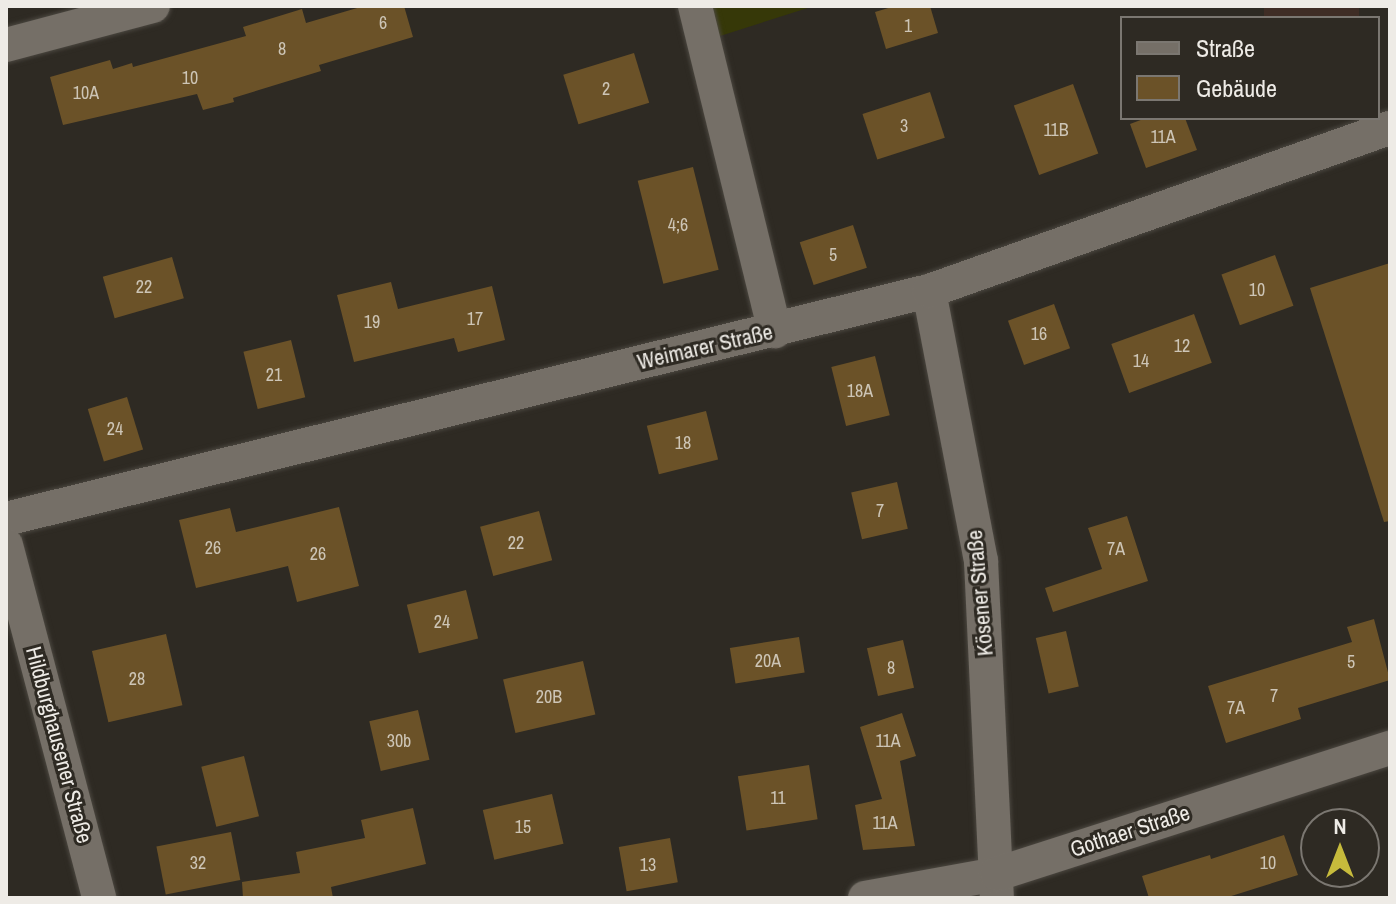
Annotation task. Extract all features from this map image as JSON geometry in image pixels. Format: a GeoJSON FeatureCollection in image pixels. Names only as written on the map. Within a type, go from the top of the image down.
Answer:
{"type":"FeatureCollection","features":[{"type":"Feature","properties":{"kind":"street"},"geometry":{"type":"LineString","coordinates":[[6,45],[153,6]]}},
{"type":"Feature","properties":{"kind":"street"},"geometry":{"type":"LineString","coordinates":[[695,6],[775,331]]}},
{"type":"Feature","properties":{"kind":"street","name":"Weimarer Straße"},"geometry":{"type":"LineString","coordinates":[[6,519],[929,291],[1390,128]]}},
{"type":"Feature","properties":{"kind":"street","name":"Kösener Straße"},"geometry":{"type":"LineString","coordinates":[[929,291],[981,561],[997,886]]}},
{"type":"Feature","properties":{"kind":"street","name":"Hildburghausener Straße"},"geometry":{"type":"LineString","coordinates":[[6,545],[99,898]]}},
{"type":"Feature","properties":{"kind":"street","name":"Gothaer Straße"},"geometry":{"type":"LineString","coordinates":[[865,898],[997,886],[1390,748]]}},
{"type":"Feature","properties":{"kind":"shaded area"},"geometry":{"type":"Polygon","coordinates":[[[710,6],[814,6],[717,37],[710,6]]]}},
{"type":"Feature","properties":{"kind":"shaded area"},"geometry":{"type":"Polygon","coordinates":[[[1264,6],[1359,6],[1359,16],[1264,16],[1264,6]]]}},
{"type":"Feature","properties":{"kind":"building"},"geometry":{"type":"Polygon","coordinates":[[[364,6],[404,6],[413,37],[319,65],[321,71],[203,110],[197,94],[63,125],[50,77],[110,60],[113,69],[132,63],[133,67],[246,36],[243,27],[302,9],[306,23],[364,6]]]}},
{"type":"Feature","properties":{"kind":"building"},"geometry":{"type":"Polygon","coordinates":[[[895,6],[930,6],[938,33],[886,49],[875,12],[895,6]]]}},
{"type":"Feature","properties":{"kind":"building"},"geometry":{"type":"Polygon","coordinates":[[[634,53],[649,103],[578,124],[563,75],[634,53]]]}},
{"type":"Feature","properties":{"kind":"building"},"geometry":{"type":"Polygon","coordinates":[[[1073,84],[1098,154],[1039,175],[1014,106],[1073,84]]]}},
{"type":"Feature","properties":{"kind":"building"},"geometry":{"type":"Polygon","coordinates":[[[930,92],[945,138],[877,160],[862,114],[930,92]]]}},
{"type":"Feature","properties":{"kind":"building"},"geometry":{"type":"Polygon","coordinates":[[[1141,120],[1186,120],[1197,150],[1146,168],[1130,124],[1141,120]]]}},
{"type":"Feature","properties":{"kind":"building"},"geometry":{"type":"Polygon","coordinates":[[[693,167],[719,270],[663,284],[638,181],[693,167]]]}},
{"type":"Feature","properties":{"kind":"building"},"geometry":{"type":"Polygon","coordinates":[[[853,225],[867,268],[814,285],[800,242],[853,225]]]}},
{"type":"Feature","properties":{"kind":"building"},"geometry":{"type":"Polygon","coordinates":[[[1275,255],[1293,306],[1240,325],[1221,274],[1275,255]]]}},
{"type":"Feature","properties":{"kind":"building"},"geometry":{"type":"Polygon","coordinates":[[[172,257],[184,298],[115,318],[103,277],[172,257]]]}},
{"type":"Feature","properties":{"kind":"building"},"geometry":{"type":"Polygon","coordinates":[[[1390,263],[1390,521],[1384,522],[1310,288],[1390,263]]]}},
{"type":"Feature","properties":{"kind":"building"},"geometry":{"type":"Polygon","coordinates":[[[391,282],[398,309],[492,286],[505,340],[458,352],[454,338],[354,362],[337,295],[391,282]]]}},
{"type":"Feature","properties":{"kind":"building"},"geometry":{"type":"Polygon","coordinates":[[[1054,304],[1070,348],[1024,365],[1008,321],[1054,304]]]}},
{"type":"Feature","properties":{"kind":"building"},"geometry":{"type":"Polygon","coordinates":[[[1194,314],[1212,363],[1129,393],[1111,344],[1194,314]]]}},
{"type":"Feature","properties":{"kind":"building"},"geometry":{"type":"Polygon","coordinates":[[[291,340],[305,397],[258,409],[243,352],[291,340]]]}},
{"type":"Feature","properties":{"kind":"building"},"geometry":{"type":"Polygon","coordinates":[[[875,356],[890,415],[846,426],[831,367],[875,356]]]}},
{"type":"Feature","properties":{"kind":"building"},"geometry":{"type":"Polygon","coordinates":[[[127,397],[143,450],[104,462],[88,409],[127,397]]]}},
{"type":"Feature","properties":{"kind":"building"},"geometry":{"type":"Polygon","coordinates":[[[706,411],[718,460],[659,474],[647,426],[706,411]]]}},
{"type":"Feature","properties":{"kind":"building"},"geometry":{"type":"Polygon","coordinates":[[[897,482],[908,529],[862,539],[851,493],[897,482]]]}},
{"type":"Feature","properties":{"kind":"building"},"geometry":{"type":"Polygon","coordinates":[[[339,507],[359,586],[297,602],[288,566],[196,588],[179,520],[230,508],[236,532],[339,507]]]}},
{"type":"Feature","properties":{"kind":"building"},"geometry":{"type":"Polygon","coordinates":[[[539,511],[552,560],[493,576],[480,527],[539,511]]]}},
{"type":"Feature","properties":{"kind":"building"},"geometry":{"type":"Polygon","coordinates":[[[1127,516],[1148,581],[1053,612],[1045,588],[1102,569],[1088,528],[1127,516]]]}},
{"type":"Feature","properties":{"kind":"building"},"geometry":{"type":"Polygon","coordinates":[[[466,590],[478,639],[419,653],[407,605],[466,590]]]}},
{"type":"Feature","properties":{"kind":"building"},"geometry":{"type":"Polygon","coordinates":[[[1374,619],[1390,680],[1298,708],[1301,719],[1226,743],[1208,686],[1352,642],[1347,627],[1374,619]]]}},
{"type":"Feature","properties":{"kind":"building"},"geometry":{"type":"Polygon","coordinates":[[[1066,631],[1079,687],[1049,694],[1036,638],[1066,631]]]}},
{"type":"Feature","properties":{"kind":"building"},"geometry":{"type":"Polygon","coordinates":[[[166,634],[182,705],[108,722],[92,651],[166,634]]]}},
{"type":"Feature","properties":{"kind":"building"},"geometry":{"type":"Polygon","coordinates":[[[799,637],[805,673],[735,684],[730,648],[799,637]]]}},
{"type":"Feature","properties":{"kind":"building"},"geometry":{"type":"Polygon","coordinates":[[[903,640],[914,688],[878,696],[867,648],[903,640]]]}},
{"type":"Feature","properties":{"kind":"building"},"geometry":{"type":"Polygon","coordinates":[[[583,661],[595,715],[515,733],[503,679],[583,661]]]}},
{"type":"Feature","properties":{"kind":"building"},"geometry":{"type":"Polygon","coordinates":[[[418,710],[429,760],[381,771],[369,721],[418,710]]]}},
{"type":"Feature","properties":{"kind":"building"},"geometry":{"type":"Polygon","coordinates":[[[902,713],[916,756],[900,761],[915,846],[863,850],[855,805],[882,799],[860,727],[902,713]]]}},
{"type":"Feature","properties":{"kind":"building"},"geometry":{"type":"Polygon","coordinates":[[[244,756],[259,816],[216,827],[201,767],[244,756]]]}},
{"type":"Feature","properties":{"kind":"building"},"geometry":{"type":"Polygon","coordinates":[[[809,765],[818,819],[746,831],[738,776],[809,765]]]}},
{"type":"Feature","properties":{"kind":"building"},"geometry":{"type":"Polygon","coordinates":[[[552,794],[563,844],[494,860],[483,810],[552,794]]]}},
{"type":"Feature","properties":{"kind":"building"},"geometry":{"type":"Polygon","coordinates":[[[413,808],[426,864],[331,887],[333,898],[243,898],[242,882],[300,873],[296,852],[365,838],[361,820],[413,808]]]}},
{"type":"Feature","properties":{"kind":"building"},"geometry":{"type":"Polygon","coordinates":[[[231,832],[240,880],[166,895],[156,847],[231,832]]]}},
{"type":"Feature","properties":{"kind":"building"},"geometry":{"type":"Polygon","coordinates":[[[1284,835],[1298,875],[1225,898],[1149,898],[1142,876],[1210,855],[1211,859],[1284,835]]]}},
{"type":"Feature","properties":{"kind":"building"},"geometry":{"type":"Polygon","coordinates":[[[670,838],[678,882],[627,891],[619,847],[670,838]]]}}]}
